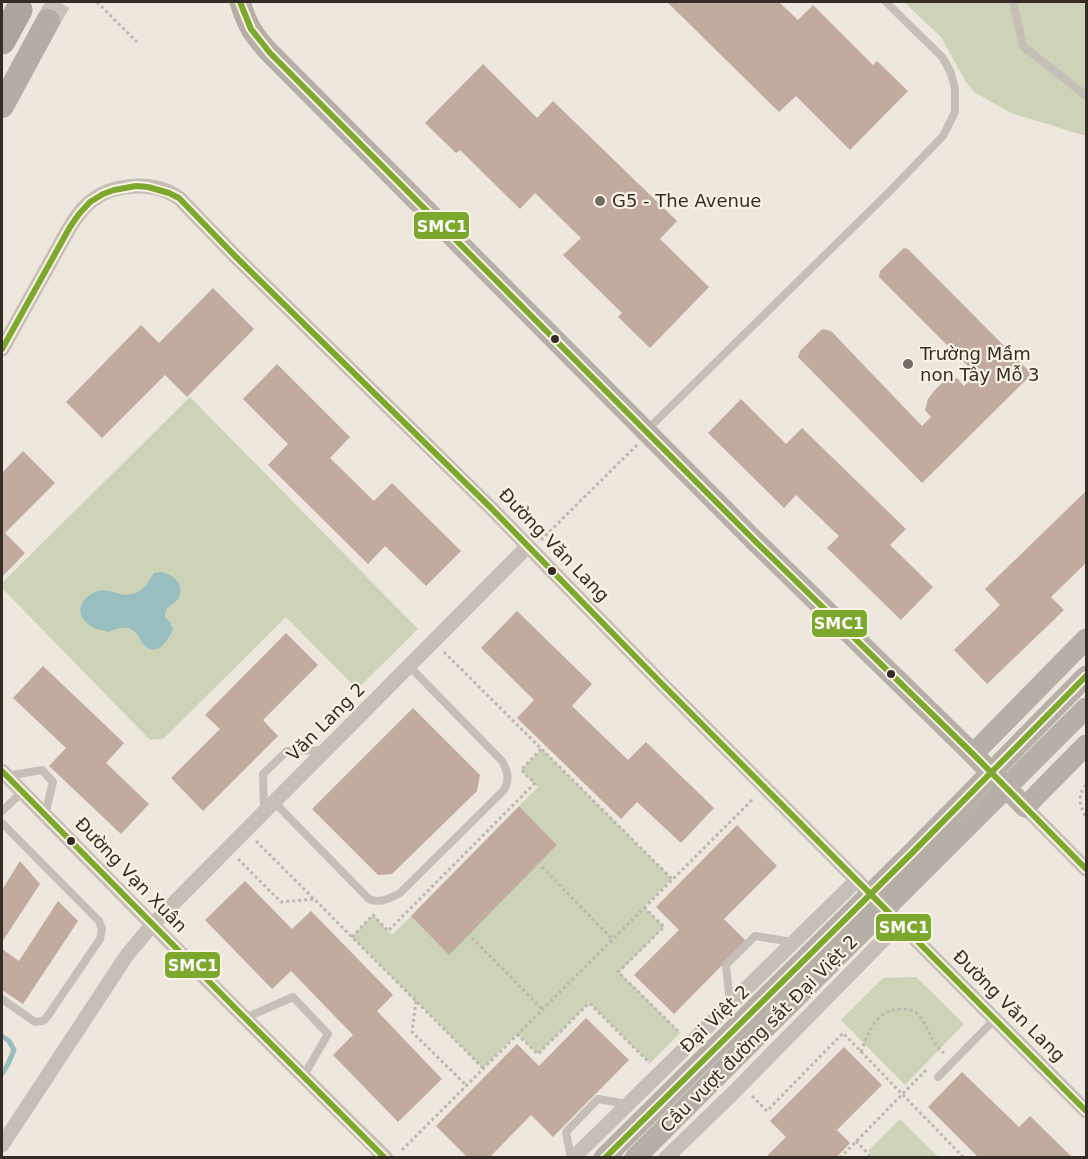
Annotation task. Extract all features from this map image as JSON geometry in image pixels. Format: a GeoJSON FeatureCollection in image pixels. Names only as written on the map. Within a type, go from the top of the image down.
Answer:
{"type":"FeatureCollection","features":[{"type":"Feature","properties":{"kind":"highway"},"geometry":{"type":"LineString","coordinates":[[2,41],[19,10]]}},
{"type":"Feature","properties":{"kind":"main road"},"geometry":{"type":"LineString","coordinates":[[2,106],[48,21]]}},
{"type":"Feature","properties":{"kind":"street"},"geometry":{"type":"LineString","coordinates":[[240,2],[254,36],[643,436],[757,543],[973,754],[1086,869]]}},
{"type":"Feature","properties":{"kind":"street","name":"Đường Văn Lang"},"geometry":{"type":"LineString","coordinates":[[2,349],[67,232],[92,200],[123,188],[150,187],[165,190],[179,198],[236,257],[533,545],[662,684],[1086,1111]]}},
{"type":"Feature","properties":{"kind":"street","name":"Văn Lang 2"},"geometry":{"type":"LineString","coordinates":[[2,1145],[127,955],[153,924],[409,666],[533,545]]}},
{"type":"Feature","properties":{"kind":"street"},"geometry":{"type":"LineString","coordinates":[[973,754],[1086,639]]}},
{"type":"Feature","properties":{"kind":"street","name":"Cầu vượt đường sắt Đại Việt 2"},"geometry":{"type":"LineString","coordinates":[[604,1158],[912,853],[1086,676]]}},
{"type":"Feature","properties":{"kind":"street","name":"Cầu vượt đường sắt Đại Việt 2"},"geometry":{"type":"LineString","coordinates":[[635,1158],[1086,708]]}},
{"type":"Feature","properties":{"kind":"street"},"geometry":{"type":"LineString","coordinates":[[1025,807],[1086,745]]}},
{"type":"Feature","properties":{"kind":"street","name":"Đường Vạn Xuân"},"geometry":{"type":"LineString","coordinates":[[4,773],[303,1077],[386,1158]]}},
{"type":"Feature","properties":{"kind":"street","name":"Đại Việt 2"},"geometry":{"type":"LineString","coordinates":[[572,1158],[857,880]]}},
{"type":"Feature","properties":{"kind":"street"},"geometry":{"type":"LineString","coordinates":[[666,1158],[733,1094],[900,923]]}},
{"type":"Feature","properties":{"kind":"lane"},"geometry":{"type":"LineString","coordinates":[[643,436],[943,136],[955,112],[955,89],[951,73],[943,58],[886,2]]}},
{"type":"Feature","properties":{"kind":"lane"},"geometry":{"type":"LineString","coordinates":[[1013,2],[1023,46],[1086,94]]}},
{"type":"Feature","properties":{"kind":"lane"},"geometry":{"type":"LineString","coordinates":[[326,750],[287,751],[263,774],[269,807],[369,898],[380,901],[400,894],[504,790],[508,783],[508,775],[502,761],[409,666]]}},
{"type":"Feature","properties":{"kind":"lane"},"geometry":{"type":"LineString","coordinates":[[4,773],[42,770],[54,782],[45,815]]}},
{"type":"Feature","properties":{"kind":"lane"},"geometry":{"type":"LineString","coordinates":[[2,810],[22,792]]}},
{"type":"Feature","properties":{"kind":"lane"},"geometry":{"type":"LineString","coordinates":[[2,823],[99,921],[102,929],[100,939],[43,1021],[36,1022],[2,999]]}},
{"type":"Feature","properties":{"kind":"lane"},"geometry":{"type":"LineString","coordinates":[[730,1004],[726,965],[754,936],[793,942]]}},
{"type":"Feature","properties":{"kind":"lane"},"geometry":{"type":"LineString","coordinates":[[245,1018],[293,997],[328,1034],[303,1077]]}},
{"type":"Feature","properties":{"kind":"lane"},"geometry":{"type":"LineString","coordinates":[[938,1077],[995,1019]]}},
{"type":"Feature","properties":{"kind":"lane"},"geometry":{"type":"LineString","coordinates":[[572,1158],[566,1132],[598,1100],[627,1104]]}},
{"type":"Feature","properties":{"kind":"path"},"geometry":{"type":"LineString","coordinates":[[97,2],[137,42]]}},
{"type":"Feature","properties":{"kind":"path"},"geometry":{"type":"LineString","coordinates":[[533,545],[643,436]]}},
{"type":"Feature","properties":{"kind":"path"},"geometry":{"type":"LineString","coordinates":[[444,652],[672,879]]}},
{"type":"Feature","properties":{"kind":"path"},"geometry":{"type":"LineString","coordinates":[[1086,785],[1080,796],[1086,817]]}},
{"type":"Feature","properties":{"kind":"path"},"geometry":{"type":"LineString","coordinates":[[402,1150],[754,798]]}},
{"type":"Feature","properties":{"kind":"path"},"geometry":{"type":"LineString","coordinates":[[256,841],[483,1068]]}},
{"type":"Feature","properties":{"kind":"path"},"geometry":{"type":"LineString","coordinates":[[238,859],[281,902],[315,899]]}},
{"type":"Feature","properties":{"kind":"path"},"geometry":{"type":"LineString","coordinates":[[542,867],[612,939]]}},
{"type":"Feature","properties":{"kind":"path"},"geometry":{"type":"LineString","coordinates":[[644,908],[664,927],[618,972],[680,1033]]}},
{"type":"Feature","properties":{"kind":"path"},"geometry":{"type":"LineString","coordinates":[[472,938],[542,1009]]}},
{"type":"Feature","properties":{"kind":"path"},"geometry":{"type":"LineString","coordinates":[[416,1000],[412,1032],[466,1085]]}},
{"type":"Feature","properties":{"kind":"path"},"geometry":{"type":"LineString","coordinates":[[517,1034],[538,1054],[589,1003],[650,1063]]}},
{"type":"Feature","properties":{"kind":"path"},"geometry":{"type":"LineString","coordinates":[[861,1052],[868,1033],[886,1012],[911,1009],[920,1017],[932,1040],[944,1053]]}},
{"type":"Feature","properties":{"kind":"path"},"geometry":{"type":"LineString","coordinates":[[750,1095],[767,1111],[843,1033],[964,1158]]}},
{"type":"Feature","properties":{"kind":"path"},"geometry":{"type":"LineString","coordinates":[[840,1158],[927,1069]]}},
{"type":"Feature","properties":{"kind":"path"},"geometry":{"type":"LineString","coordinates":[[856,1142],[872,1158]]}},
{"type":"Feature","properties":{"kind":"green space"},"geometry":{"type":"Polygon","coordinates":[[[904,2],[1086,2],[1086,136],[1011,113],[974,92],[941,37],[904,2]]]}},
{"type":"Feature","properties":{"kind":"green space"},"geometry":{"type":"Polygon","coordinates":[[[190,397],[418,629],[357,689],[286,617],[163,739],[150,740],[2,588],[2,583],[190,397]]]}},
{"type":"Feature","properties":{"kind":"green space"},"geometry":{"type":"Polygon","coordinates":[[[542,749],[672,879],[644,907],[664,927],[619,972],[680,1033],[650,1063],[589,1003],[538,1054],[517,1034],[483,1068],[352,937],[373,915],[392,935],[411,916],[449,954],[557,845],[519,806],[538,787],[521,770],[542,749]]]}},
{"type":"Feature","properties":{"kind":"green space"},"geometry":{"type":"Polygon","coordinates":[[[916,977],[964,1024],[905,1085],[841,1020],[883,978],[916,977]]]}},
{"type":"Feature","properties":{"kind":"green space"},"geometry":{"type":"Polygon","coordinates":[[[900,1119],[939,1157],[874,1157],[868,1151],[900,1119]]]}},
{"type":"Feature","properties":{"kind":"water"},"geometry":{"type":"Polygon","coordinates":[[[162,572],[177,581],[180,592],[177,600],[165,613],[173,629],[161,647],[152,650],[148,648],[129,628],[119,628],[109,632],[92,627],[83,618],[80,608],[84,600],[93,593],[107,590],[125,595],[135,593],[144,587],[154,573],[162,572]]]}},
{"type":"Feature","properties":{"kind":"building"},"geometry":{"type":"Polygon","coordinates":[[[667,2],[779,2],[798,20],[813,5],[873,65],[877,61],[908,91],[850,150],[796,96],[779,112],[667,2]]]}},
{"type":"Feature","properties":{"kind":"building","name":"G5 - The Avenue"},"geometry":{"type":"Polygon","coordinates":[[[483,64],[537,118],[553,101],[677,221],[660,239],[709,287],[650,348],[618,317],[622,313],[563,255],[581,238],[535,193],[520,209],[460,150],[456,153],[425,123],[483,64]]]}},
{"type":"Feature","properties":{"kind":"building"},"geometry":{"type":"Polygon","coordinates":[[[904,248],[908,249],[1032,374],[922,483],[798,357],[800,351],[820,331],[823,329],[831,331],[922,426],[931,417],[925,410],[928,399],[943,382],[957,378],[964,386],[976,374],[879,277],[880,271],[904,248]]]}},
{"type":"Feature","properties":{"kind":"building"},"geometry":{"type":"Polygon","coordinates":[[[213,288],[254,329],[187,397],[165,375],[102,438],[66,402],[141,325],[159,343],[213,288]]]}},
{"type":"Feature","properties":{"kind":"building"},"geometry":{"type":"Polygon","coordinates":[[[277,364],[350,437],[330,458],[374,501],[392,483],[461,551],[426,586],[385,546],[368,564],[268,465],[288,444],[243,399],[277,364]]]}},
{"type":"Feature","properties":{"kind":"building"},"geometry":{"type":"Polygon","coordinates":[[[741,399],[786,444],[802,428],[906,529],[890,545],[933,587],[901,620],[827,548],[839,536],[796,495],[784,508],[708,433],[741,399]]]}},
{"type":"Feature","properties":{"kind":"building"},"geometry":{"type":"Polygon","coordinates":[[[23,451],[55,483],[5,533],[25,553],[2,577],[2,473],[23,451]]]}},
{"type":"Feature","properties":{"kind":"building"},"geometry":{"type":"Polygon","coordinates":[[[1086,491],[1086,563],[1051,597],[1064,610],[987,684],[954,650],[1000,605],[985,589],[1086,491]]]}},
{"type":"Feature","properties":{"kind":"building"},"geometry":{"type":"Polygon","coordinates":[[[517,611],[592,684],[572,706],[628,760],[646,742],[714,808],[681,843],[637,802],[621,819],[517,718],[534,700],[481,648],[517,611]]]}},
{"type":"Feature","properties":{"kind":"building"},"geometry":{"type":"Polygon","coordinates":[[[286,633],[318,665],[263,720],[278,736],[203,811],[171,778],[220,729],[205,715],[286,633]]]}},
{"type":"Feature","properties":{"kind":"building"},"geometry":{"type":"Polygon","coordinates":[[[43,666],[124,743],[106,763],[149,804],[121,834],[49,766],[66,748],[13,698],[43,666]]]}},
{"type":"Feature","properties":{"kind":"building"},"geometry":{"type":"Polygon","coordinates":[[[413,708],[480,775],[477,791],[392,874],[378,875],[312,809],[413,708]]]}},
{"type":"Feature","properties":{"kind":"building"},"geometry":{"type":"Polygon","coordinates":[[[519,806],[557,845],[449,955],[411,916],[519,806]]]}},
{"type":"Feature","properties":{"kind":"building"},"geometry":{"type":"Polygon","coordinates":[[[737,825],[777,866],[724,919],[746,941],[674,1014],[634,975],[679,930],[656,907],[737,825]]]}},
{"type":"Feature","properties":{"kind":"building"},"geometry":{"type":"Polygon","coordinates":[[[20,861],[40,884],[2,942],[2,890],[20,861]]]}},
{"type":"Feature","properties":{"kind":"building"},"geometry":{"type":"Polygon","coordinates":[[[245,881],[292,929],[311,911],[393,995],[377,1011],[442,1079],[398,1122],[333,1055],[353,1035],[291,971],[272,989],[205,920],[245,881]]]}},
{"type":"Feature","properties":{"kind":"building"},"geometry":{"type":"Polygon","coordinates":[[[58,901],[78,921],[23,1004],[2,990],[2,949],[19,961],[58,901]]]}},
{"type":"Feature","properties":{"kind":"building"},"geometry":{"type":"Polygon","coordinates":[[[586,1018],[629,1060],[553,1137],[531,1115],[489,1158],[468,1158],[436,1126],[517,1044],[539,1066],[586,1018]]]}},
{"type":"Feature","properties":{"kind":"building"},"geometry":{"type":"Polygon","coordinates":[[[844,1047],[882,1085],[837,1130],[850,1143],[836,1158],[765,1158],[786,1137],[770,1121],[844,1047]]]}},
{"type":"Feature","properties":{"kind":"building"},"geometry":{"type":"Polygon","coordinates":[[[962,1072],[1019,1127],[1030,1116],[1073,1158],[979,1158],[928,1107],[962,1072]]]}},
{"type":"Feature","properties":{"kind":"waterway"},"geometry":{"type":"LineString","coordinates":[[2,1036],[9,1041],[14,1050],[2,1074]]}},
{"type":"Feature","properties":{"kind":"tunnel"},"geometry":{"type":"LineString","coordinates":[[48,21],[59,2]]}},
{"type":"Feature","properties":{"kind":"transit line","name":"SMC1"},"geometry":{"type":"LineString","coordinates":[[240,2],[251,29],[270,53],[757,543],[973,754],[1086,869]]}},
{"type":"Feature","properties":{"kind":"transit line","name":"SMC1"},"geometry":{"type":"LineString","coordinates":[[2,349],[70,227],[90,202],[114,190],[136,186],[148,187],[179,198],[491,508],[662,684],[1086,1111]]}},
{"type":"Feature","properties":{"kind":"transit line","name":"SMC1"},"geometry":{"type":"LineString","coordinates":[[605,1158],[912,853],[1086,676]]}},
{"type":"Feature","properties":{"kind":"transit line","name":"SMC1"},"geometry":{"type":"LineString","coordinates":[[2,771],[385,1158]]}},
{"type":"Feature","properties":{"kind":"place","name":"G5 - The Avenue"},"geometry":{"type":"Point","coordinates":[600,201]}},
{"type":"Feature","properties":{"kind":"place","name":"Trường Mầm non Tây Mỗ 3"},"geometry":{"type":"Point","coordinates":[908,364]}}]}
